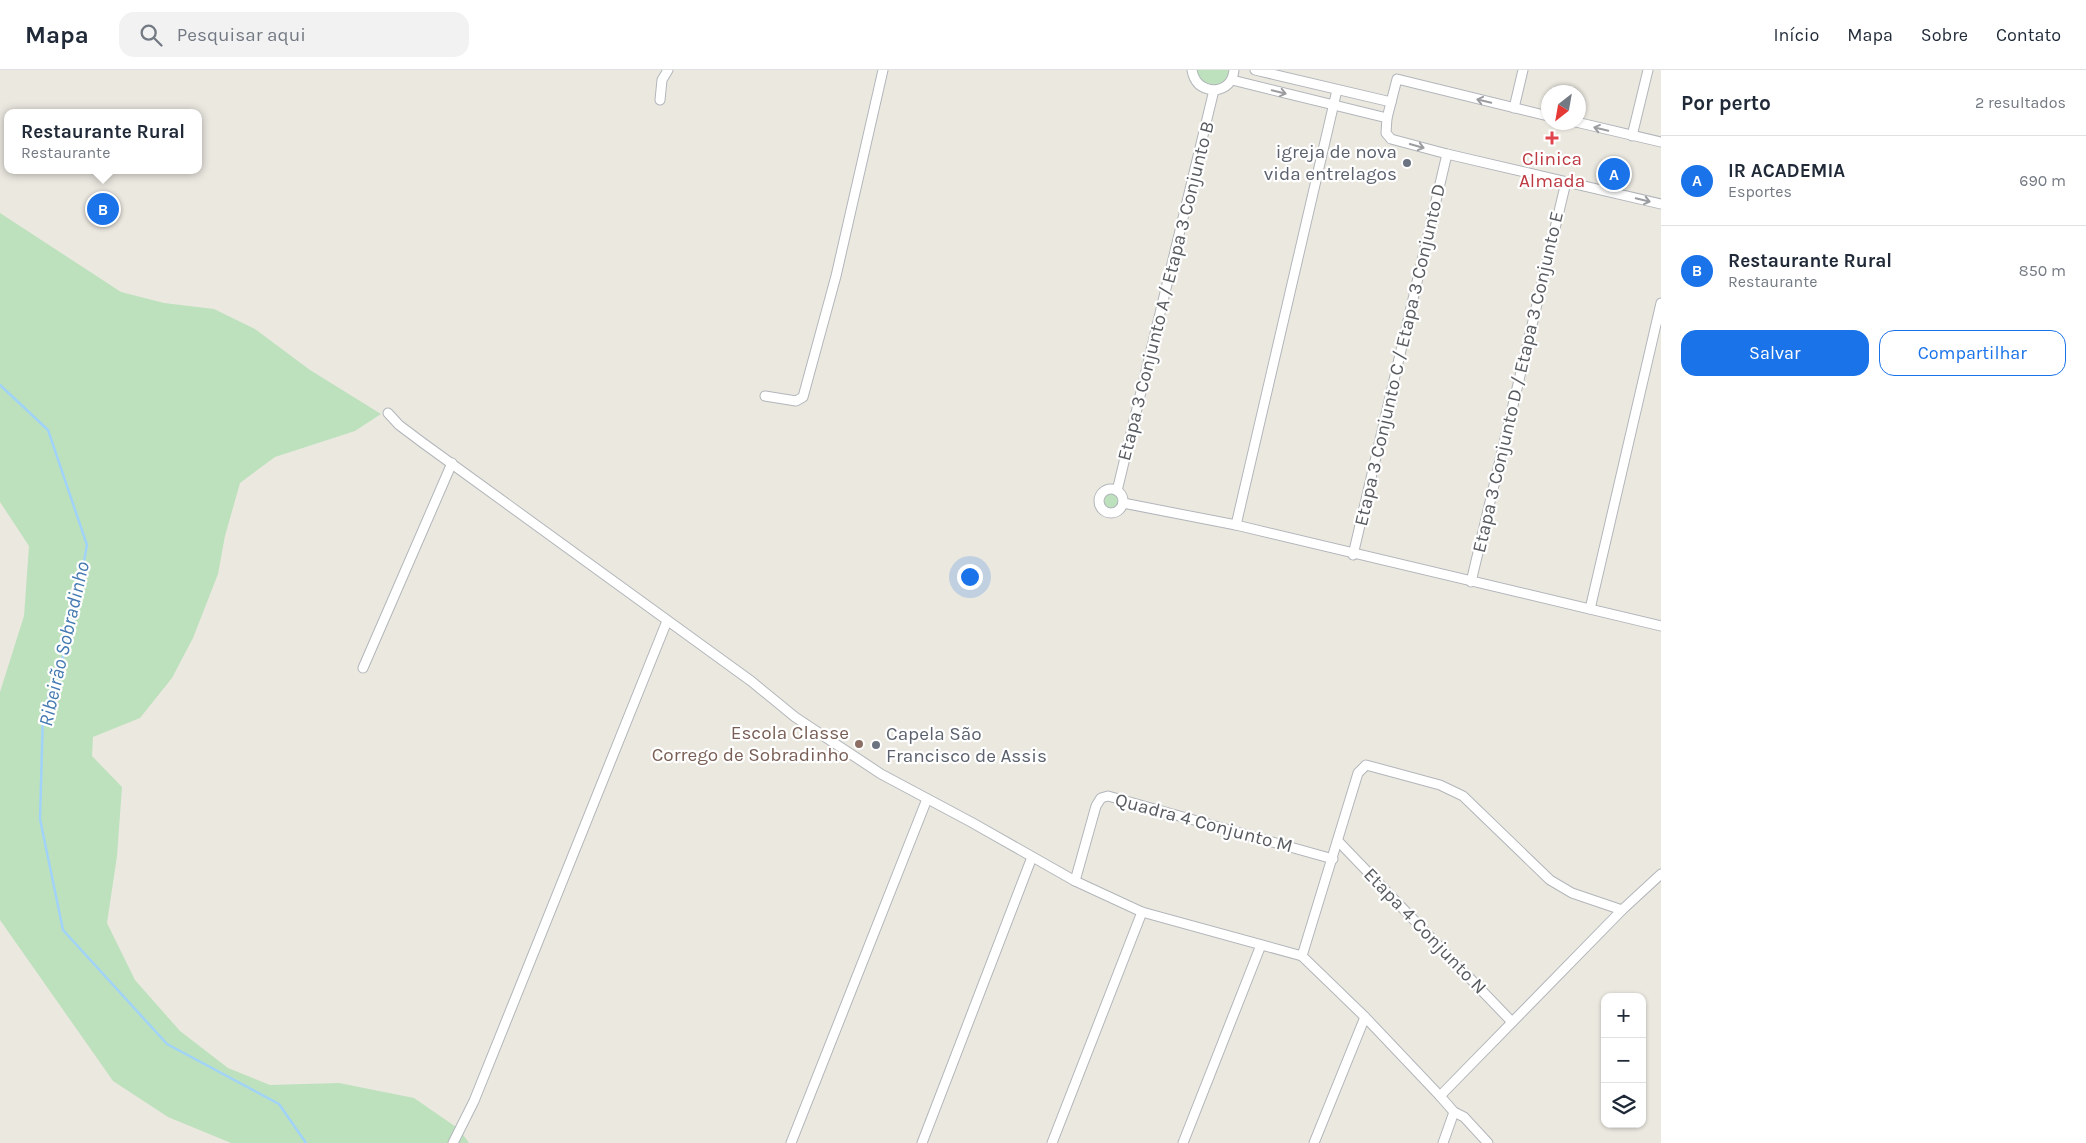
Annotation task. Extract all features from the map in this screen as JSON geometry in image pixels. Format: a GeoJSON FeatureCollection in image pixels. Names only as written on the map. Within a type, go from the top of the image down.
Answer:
{"type":"FeatureCollection","features":[{"type":"Feature","properties":{"kind":"street"},"geometry":{"type":"LineString","coordinates":[[660,100],[662,80],[668,70]]}},
{"type":"Feature","properties":{"kind":"street"},"geometry":{"type":"LineString","coordinates":[[765,396],[796,401],[803,397],[836,276],[883,70]]}},
{"type":"Feature","properties":{"kind":"street"},"geometry":{"type":"LineString","coordinates":[[1192,70],[1193,76],[1199,85],[1214,90],[1224,88],[1232,80],[1234,70]]}},
{"type":"Feature","properties":{"kind":"street"},"geometry":{"type":"LineString","coordinates":[[1256,70],[1273,72],[1391,102]]}},
{"type":"Feature","properties":{"kind":"street"},"geometry":{"type":"LineString","coordinates":[[1514,108],[1523,70]]}},
{"type":"Feature","properties":{"kind":"street"},"geometry":{"type":"LineString","coordinates":[[1632,136],[1648,70]]}},
{"type":"Feature","properties":{"kind":"street"},"geometry":{"type":"LineString","coordinates":[[1541,114],[1398,74],[1387,118],[1386,133],[1389,138],[1447,154],[1661,204]]}},
{"type":"Feature","properties":{"kind":"street"},"geometry":{"type":"LineString","coordinates":[[1232,80],[1387,118]]}},
{"type":"Feature","properties":{"kind":"street","name":"Etapa 3 Conjunto A / Etapa 3 Conjunto B"},"geometry":{"type":"LineString","coordinates":[[1117,491],[1214,90]]}},
{"type":"Feature","properties":{"kind":"street"},"geometry":{"type":"LineString","coordinates":[[1236,526],[1338,90]]}},
{"type":"Feature","properties":{"kind":"street"},"geometry":{"type":"LineString","coordinates":[[1586,124],[1661,142]]}},
{"type":"Feature","properties":{"kind":"street","name":"Etapa 3 Conjunto C / Etapa 3 Conjunto D"},"geometry":{"type":"LineString","coordinates":[[1353,554],[1447,154]]}},
{"type":"Feature","properties":{"kind":"street","name":"Etapa 3 Conjunto D / Etapa 3 Conjunto E"},"geometry":{"type":"LineString","coordinates":[[1471,582],[1566,182]]}},
{"type":"Feature","properties":{"kind":"street"},"geometry":{"type":"LineString","coordinates":[[1590,609],[1661,303]]}},
{"type":"Feature","properties":{"kind":"street"},"geometry":{"type":"LineString","coordinates":[[388,413],[399,425],[855,758],[1032,858],[1075,881],[1142,912],[1302,956],[1365,1017],[1454,1112],[1464,1117],[1488,1143]]}},
{"type":"Feature","properties":{"kind":"street"},"geometry":{"type":"LineString","coordinates":[[363,668],[452,463]]}},
{"type":"Feature","properties":{"kind":"street"},"geometry":{"type":"LineString","coordinates":[[1108,490],[1117,491],[1121,494],[1123,503],[1115,513],[1106,512],[1100,505],[1100,496],[1108,490]]}},
{"type":"Feature","properties":{"kind":"street"},"geometry":{"type":"LineString","coordinates":[[1123,503],[1236,526],[1661,626]]}},
{"type":"Feature","properties":{"kind":"street"},"geometry":{"type":"LineString","coordinates":[[453,1143],[474,1101],[667,621]]}},
{"type":"Feature","properties":{"kind":"street"},"geometry":{"type":"LineString","coordinates":[[1302,956],[1358,773],[1363,766],[1370,765],[1440,785],[1463,796],[1550,880],[1572,893],[1622,910]]}},
{"type":"Feature","properties":{"kind":"street","name":"Quadra 4 Conjunto M"},"geometry":{"type":"LineString","coordinates":[[1075,881],[1096,806],[1101,798],[1108,796],[1333,859]]}},
{"type":"Feature","properties":{"kind":"street"},"geometry":{"type":"LineString","coordinates":[[791,1143],[927,799]]}},
{"type":"Feature","properties":{"kind":"street","name":"Etapa 4 Conjunto N"},"geometry":{"type":"LineString","coordinates":[[1338,841],[1512,1022]]}},
{"type":"Feature","properties":{"kind":"street"},"geometry":{"type":"LineString","coordinates":[[922,1143],[1032,858]]}},
{"type":"Feature","properties":{"kind":"street"},"geometry":{"type":"LineString","coordinates":[[1440,1096],[1622,910],[1661,874]]}},
{"type":"Feature","properties":{"kind":"street"},"geometry":{"type":"LineString","coordinates":[[1052,1143],[1142,912]]}},
{"type":"Feature","properties":{"kind":"street"},"geometry":{"type":"LineString","coordinates":[[1183,1143],[1261,945]]}},
{"type":"Feature","properties":{"kind":"street"},"geometry":{"type":"LineString","coordinates":[[1314,1143],[1365,1017]]}},
{"type":"Feature","properties":{"kind":"street"},"geometry":{"type":"LineString","coordinates":[[1442,1143],[1454,1112]]}},
{"type":"Feature","properties":{"kind":"green space"},"geometry":{"type":"Polygon","coordinates":[[[1196,70],[1231,70],[1224,83],[1214,86],[1203,82],[1196,70]]]}},
{"type":"Feature","properties":{"kind":"green space"},"geometry":{"type":"Polygon","coordinates":[[[0,213],[121,292],[164,303],[214,309],[255,329],[310,370],[381,414],[355,431],[275,457],[240,483],[225,536],[218,574],[193,638],[172,678],[140,718],[93,737],[92,756],[122,787],[117,856],[107,923],[135,980],[180,1031],[228,1068],[270,1085],[339,1083],[414,1098],[459,1129],[469,1143],[231,1143],[168,1117],[113,1081],[0,920],[0,692],[24,616],[29,546],[0,502],[0,213]]]}},
{"type":"Feature","properties":{"kind":"green space"},"geometry":{"type":"Polygon","coordinates":[[[1111,491],[1118,494],[1121,501],[1118,508],[1111,511],[1104,508],[1101,501],[1104,494],[1111,491]]]}},
{"type":"Feature","properties":{"kind":"waterway","name":"Ribeirão Sobradinho"},"geometry":{"type":"LineString","coordinates":[[0,385],[48,430],[87,545],[70,637],[43,713],[40,819],[63,930],[167,1044],[279,1104],[306,1143]]}},
{"type":"Feature","properties":{"kind":"place","name":"Clinica Almada"},"geometry":{"type":"Point","coordinates":[1552,138]}},
{"type":"Feature","properties":{"kind":"place","name":"igreja de nova vida entrelagos"},"geometry":{"type":"Point","coordinates":[1407,163]}},
{"type":"Feature","properties":{"kind":"place","name":"IR ACADEMIA"},"geometry":{"type":"Point","coordinates":[1614,174]}},
{"type":"Feature","properties":{"kind":"place","name":"Restaurante Rural"},"geometry":{"type":"Point","coordinates":[103,209]}},
{"type":"Feature","properties":{"kind":"place","name":"Escola Classe Corrego de Sobradinho"},"geometry":{"type":"Point","coordinates":[859,744]}},
{"type":"Feature","properties":{"kind":"place","name":"Capela São Francisco de Assis"},"geometry":{"type":"Point","coordinates":[876,745]}}]}
